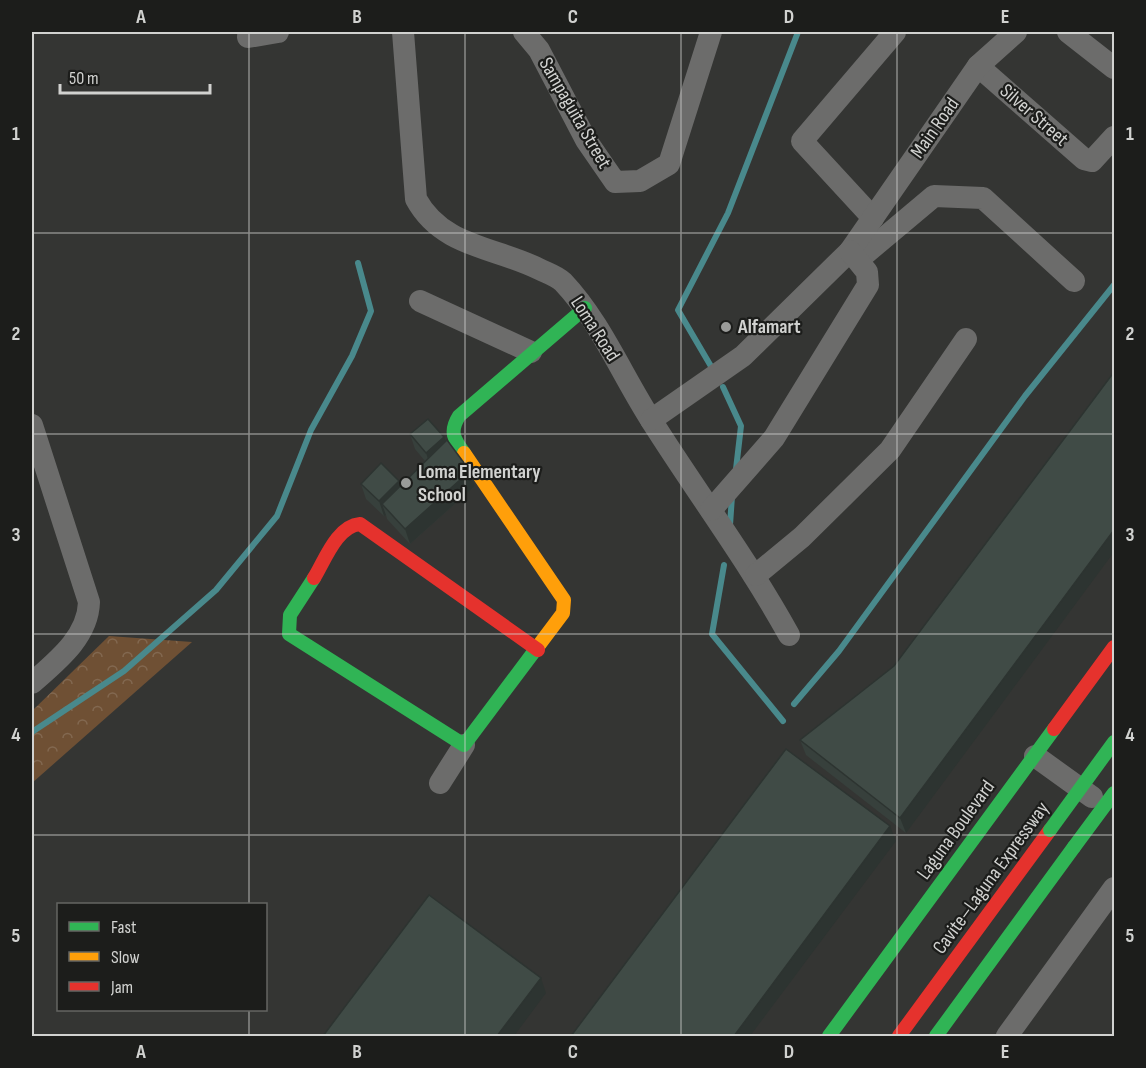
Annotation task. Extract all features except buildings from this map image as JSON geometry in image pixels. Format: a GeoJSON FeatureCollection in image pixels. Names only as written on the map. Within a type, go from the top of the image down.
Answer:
{"type":"FeatureCollection","features":[{"type":"Feature","properties":{"kind":"main road"},"geometry":{"type":"LineString","coordinates":[[538,650],[360,524],[350,525],[341,534],[290,615],[288,625],[289,634],[464,745],[538,650],[563,613],[564,600],[559,589],[453,437],[453,426],[459,416],[585,308]]}},
{"type":"Feature","properties":{"kind":"main road","name":"Laguna Boulevard"},"geometry":{"type":"LineString","coordinates":[[829,1036],[1114,648]]}},
{"type":"Feature","properties":{"kind":"main road","name":"Cavite–Laguna Expressway"},"geometry":{"type":"LineString","coordinates":[[899,1036],[1114,742]]}},
{"type":"Feature","properties":{"kind":"main road"},"geometry":{"type":"LineString","coordinates":[[936,1036],[1114,793]]}},
{"type":"Feature","properties":{"kind":"street"},"geometry":{"type":"LineString","coordinates":[[248,37],[278,32]]}},
{"type":"Feature","properties":{"kind":"street","name":"Loma Road"},"geometry":{"type":"LineString","coordinates":[[403,32],[416,199],[427,218],[462,241],[524,261],[561,280],[585,308],[651,420],[756,575],[789,635]]}},
{"type":"Feature","properties":{"kind":"street","name":"Sampaguita Street"},"geometry":{"type":"LineString","coordinates":[[524,32],[538,50],[586,140],[615,182],[640,181],[669,164],[711,32]]}},
{"type":"Feature","properties":{"kind":"street"},"geometry":{"type":"LineString","coordinates":[[868,225],[802,141],[895,32]]}},
{"type":"Feature","properties":{"kind":"street","name":"Main Road"},"geometry":{"type":"LineString","coordinates":[[855,255],[868,225],[978,66],[1016,32]]}},
{"type":"Feature","properties":{"kind":"street"},"geometry":{"type":"LineString","coordinates":[[1068,32],[1114,68]]}},
{"type":"Feature","properties":{"kind":"street","name":"Silver Street"},"geometry":{"type":"LineString","coordinates":[[978,66],[1084,159],[1092,161],[1114,136]]}},
{"type":"Feature","properties":{"kind":"street"},"geometry":{"type":"LineString","coordinates":[[651,420],[743,357],[855,255],[934,196],[983,198],[1074,281]]}},
{"type":"Feature","properties":{"kind":"street"},"geometry":{"type":"LineString","coordinates":[[711,510],[774,438],[868,285],[867,272],[855,255]]}},
{"type":"Feature","properties":{"kind":"street"},"geometry":{"type":"LineString","coordinates":[[420,301],[531,352]]}},
{"type":"Feature","properties":{"kind":"street"},"geometry":{"type":"LineString","coordinates":[[756,575],[802,537],[890,450],[966,339]]}},
{"type":"Feature","properties":{"kind":"street"},"geometry":{"type":"LineString","coordinates":[[32,425],[89,602],[86,623],[75,639],[32,682]]}},
{"type":"Feature","properties":{"kind":"street"},"geometry":{"type":"LineString","coordinates":[[440,783],[464,745]]}},
{"type":"Feature","properties":{"kind":"street"},"geometry":{"type":"LineString","coordinates":[[1035,756],[1114,814]]}},
{"type":"Feature","properties":{"kind":"street"},"geometry":{"type":"LineString","coordinates":[[1007,1036],[1114,888]]}},
{"type":"Feature","properties":{"kind":"green space"},"geometry":{"type":"Polygon","coordinates":[[[109,636],[192,642],[32,783],[32,711],[109,636]]]}},
{"type":"Feature","properties":{"kind":"waterway"},"geometry":{"type":"LineString","coordinates":[[712,368],[678,310],[728,213],[798,32]]}},
{"type":"Feature","properties":{"kind":"waterway"},"geometry":{"type":"LineString","coordinates":[[32,732],[124,671],[216,590],[277,516],[311,430],[352,356],[371,311],[358,263]]}},
{"type":"Feature","properties":{"kind":"waterway"},"geometry":{"type":"LineString","coordinates":[[794,704],[839,651],[1025,396],[1114,285]]}},
{"type":"Feature","properties":{"kind":"waterway"},"geometry":{"type":"LineString","coordinates":[[723,387],[741,426],[736,469]]}},
{"type":"Feature","properties":{"kind":"waterway"},"geometry":{"type":"LineString","coordinates":[[730,525],[732,496]]}},
{"type":"Feature","properties":{"kind":"waterway"},"geometry":{"type":"LineString","coordinates":[[724,565],[712,634],[783,721]]}},
{"type":"Feature","properties":{"kind":"traffic: fast"},"geometry":{"type":"LineString","coordinates":[[464,453],[454,435],[454,427],[459,416],[585,308]]}},
{"type":"Feature","properties":{"kind":"traffic: fast"},"geometry":{"type":"LineString","coordinates":[[314,578],[290,615],[289,634],[464,745],[539,645]]}},
{"type":"Feature","properties":{"kind":"traffic: fast"},"geometry":{"type":"LineString","coordinates":[[829,1036],[1054,729]]}},
{"type":"Feature","properties":{"kind":"traffic: fast"},"geometry":{"type":"LineString","coordinates":[[1050,830],[1114,742]]}},
{"type":"Feature","properties":{"kind":"traffic: fast"},"geometry":{"type":"LineString","coordinates":[[1074,847],[1114,793]]}},
{"type":"Feature","properties":{"kind":"traffic: fast"},"geometry":{"type":"LineString","coordinates":[[936,1036],[1074,847]]}},
{"type":"Feature","properties":{"kind":"traffic: slow"},"geometry":{"type":"LineString","coordinates":[[464,453],[564,600],[563,613],[539,645]]}},
{"type":"Feature","properties":{"kind":"traffic: jam"},"geometry":{"type":"LineString","coordinates":[[314,578],[338,537],[352,526],[360,524],[538,650]]}},
{"type":"Feature","properties":{"kind":"traffic: jam"},"geometry":{"type":"LineString","coordinates":[[1054,729],[1114,647]]}},
{"type":"Feature","properties":{"kind":"traffic: jam"},"geometry":{"type":"LineString","coordinates":[[899,1036],[1050,830]]}},
{"type":"Feature","properties":{"kind":"place","name":"Alfamart"},"geometry":{"type":"Point","coordinates":[726,327]}},
{"type":"Feature","properties":{"kind":"place","name":"Loma Elementary School"},"geometry":{"type":"Point","coordinates":[406,483]}}]}
